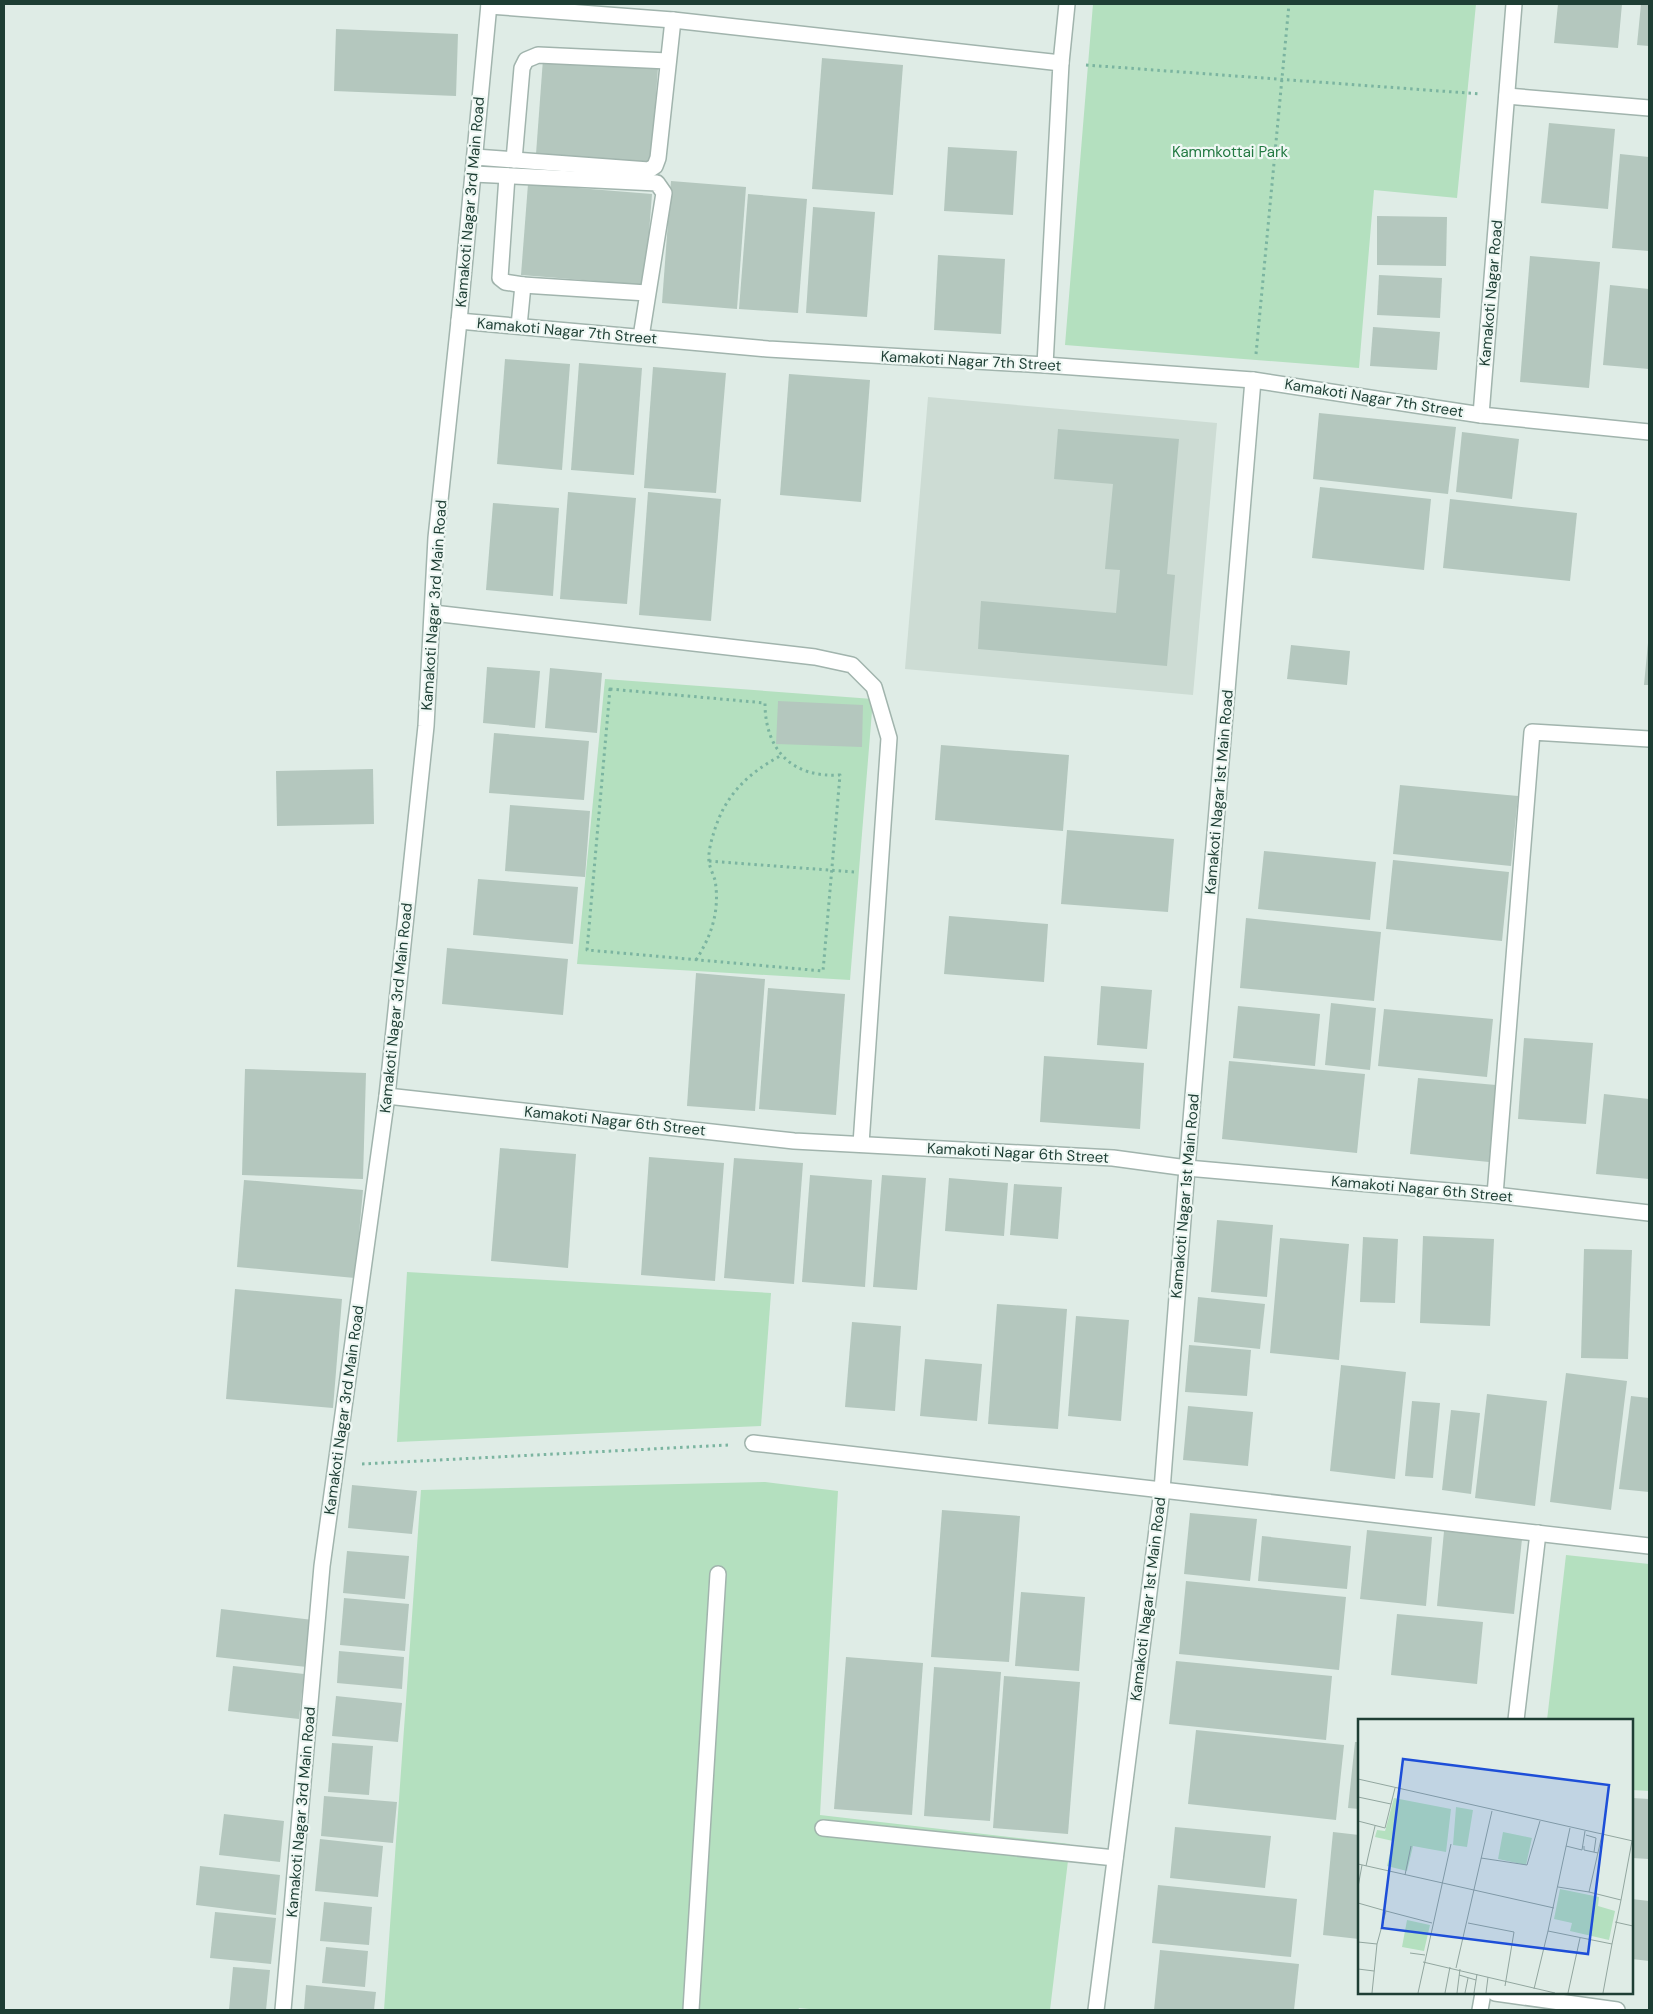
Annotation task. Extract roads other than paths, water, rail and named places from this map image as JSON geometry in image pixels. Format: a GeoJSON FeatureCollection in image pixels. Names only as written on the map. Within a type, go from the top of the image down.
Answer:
{"type":"FeatureCollection","features":[{"type":"Feature","properties":{"kind":"street"},"geometry":{"type":"LineString","coordinates":[[1045,365],[1061,63],[1067,4]]}},
{"type":"Feature","properties":{"kind":"street","name":"Kamakoti Nagar Road"},"geometry":{"type":"LineString","coordinates":[[1482,414],[1514,4]]}},
{"type":"Feature","properties":{"kind":"street"},"geometry":{"type":"LineString","coordinates":[[489,5],[673,20],[1061,63]]}},
{"type":"Feature","properties":{"kind":"street","name":"Kamakoti Nagar 3rd Main Road"},"geometry":{"type":"LineString","coordinates":[[283,2010],[322,1566],[387,1096],[426,726],[436,538],[489,5]]}},
{"type":"Feature","properties":{"kind":"street"},"geometry":{"type":"LineString","coordinates":[[475,157],[649,170],[655,166],[658,158],[673,20]]}},
{"type":"Feature","properties":{"kind":"street"},"geometry":{"type":"LineString","coordinates":[[514,160],[522,68],[526,60],[538,55],[668,61]]}},
{"type":"Feature","properties":{"kind":"street"},"geometry":{"type":"LineString","coordinates":[[1507,96],[1649,108]]}},
{"type":"Feature","properties":{"kind":"street"},"geometry":{"type":"LineString","coordinates":[[473,174],[657,183],[664,193],[641,338]]}},
{"type":"Feature","properties":{"kind":"street"},"geometry":{"type":"LineString","coordinates":[[507,176],[500,278],[505,282],[523,285],[647,293]]}},
{"type":"Feature","properties":{"kind":"street"},"geometry":{"type":"LineString","coordinates":[[519,326],[523,285]]}},
{"type":"Feature","properties":{"kind":"street","name":"Kamakoti Nagar 7th Street"},"geometry":{"type":"LineString","coordinates":[[459,321],[768,349],[1045,365],[1254,380],[1482,414]]}},
{"type":"Feature","properties":{"kind":"street","name":"Kamakoti Nagar 1st Main Road"},"geometry":{"type":"LineString","coordinates":[[1096,2010],[1162,1490],[1187,1168],[1254,380]]}},
{"type":"Feature","properties":{"kind":"street"},"geometry":{"type":"LineString","coordinates":[[1482,414],[1649,432]]}},
{"type":"Feature","properties":{"kind":"street"},"geometry":{"type":"LineString","coordinates":[[432,613],[814,657],[852,665],[874,687],[889,738],[861,1144]]}},
{"type":"Feature","properties":{"kind":"street"},"geometry":{"type":"LineString","coordinates":[[1495,1195],[1532,732],[1649,739]]}},
{"type":"Feature","properties":{"kind":"street","name":"Kamakoti Nagar 6th Street"},"geometry":{"type":"LineString","coordinates":[[387,1096],[794,1141],[1114,1158],[1187,1168],[1495,1195],[1649,1213]]}},
{"type":"Feature","properties":{"kind":"street"},"geometry":{"type":"LineString","coordinates":[[754,1444],[1649,1546]]}},
{"type":"Feature","properties":{"kind":"street"},"geometry":{"type":"LineString","coordinates":[[1516,1719],[1538,1533]]}},
{"type":"Feature","properties":{"kind":"street"},"geometry":{"type":"LineString","coordinates":[[691,2010],[718,1574]]}},
{"type":"Feature","properties":{"kind":"street"},"geometry":{"type":"LineString","coordinates":[[823,1828],[1116,1858]]}},
{"type":"Feature","properties":{"kind":"street"},"geometry":{"type":"LineString","coordinates":[[1480,2010],[1483,1994]]}},
{"type":"Feature","properties":{"kind":"street"},"geometry":{"type":"LineString","coordinates":[[1502,1994],[1617,2010]]}},
{"type":"Feature","properties":{"kind":"park label","name":"Kammkottai Park"},"geometry":{"type":"Point","coordinates":[1230,152]}}]}
